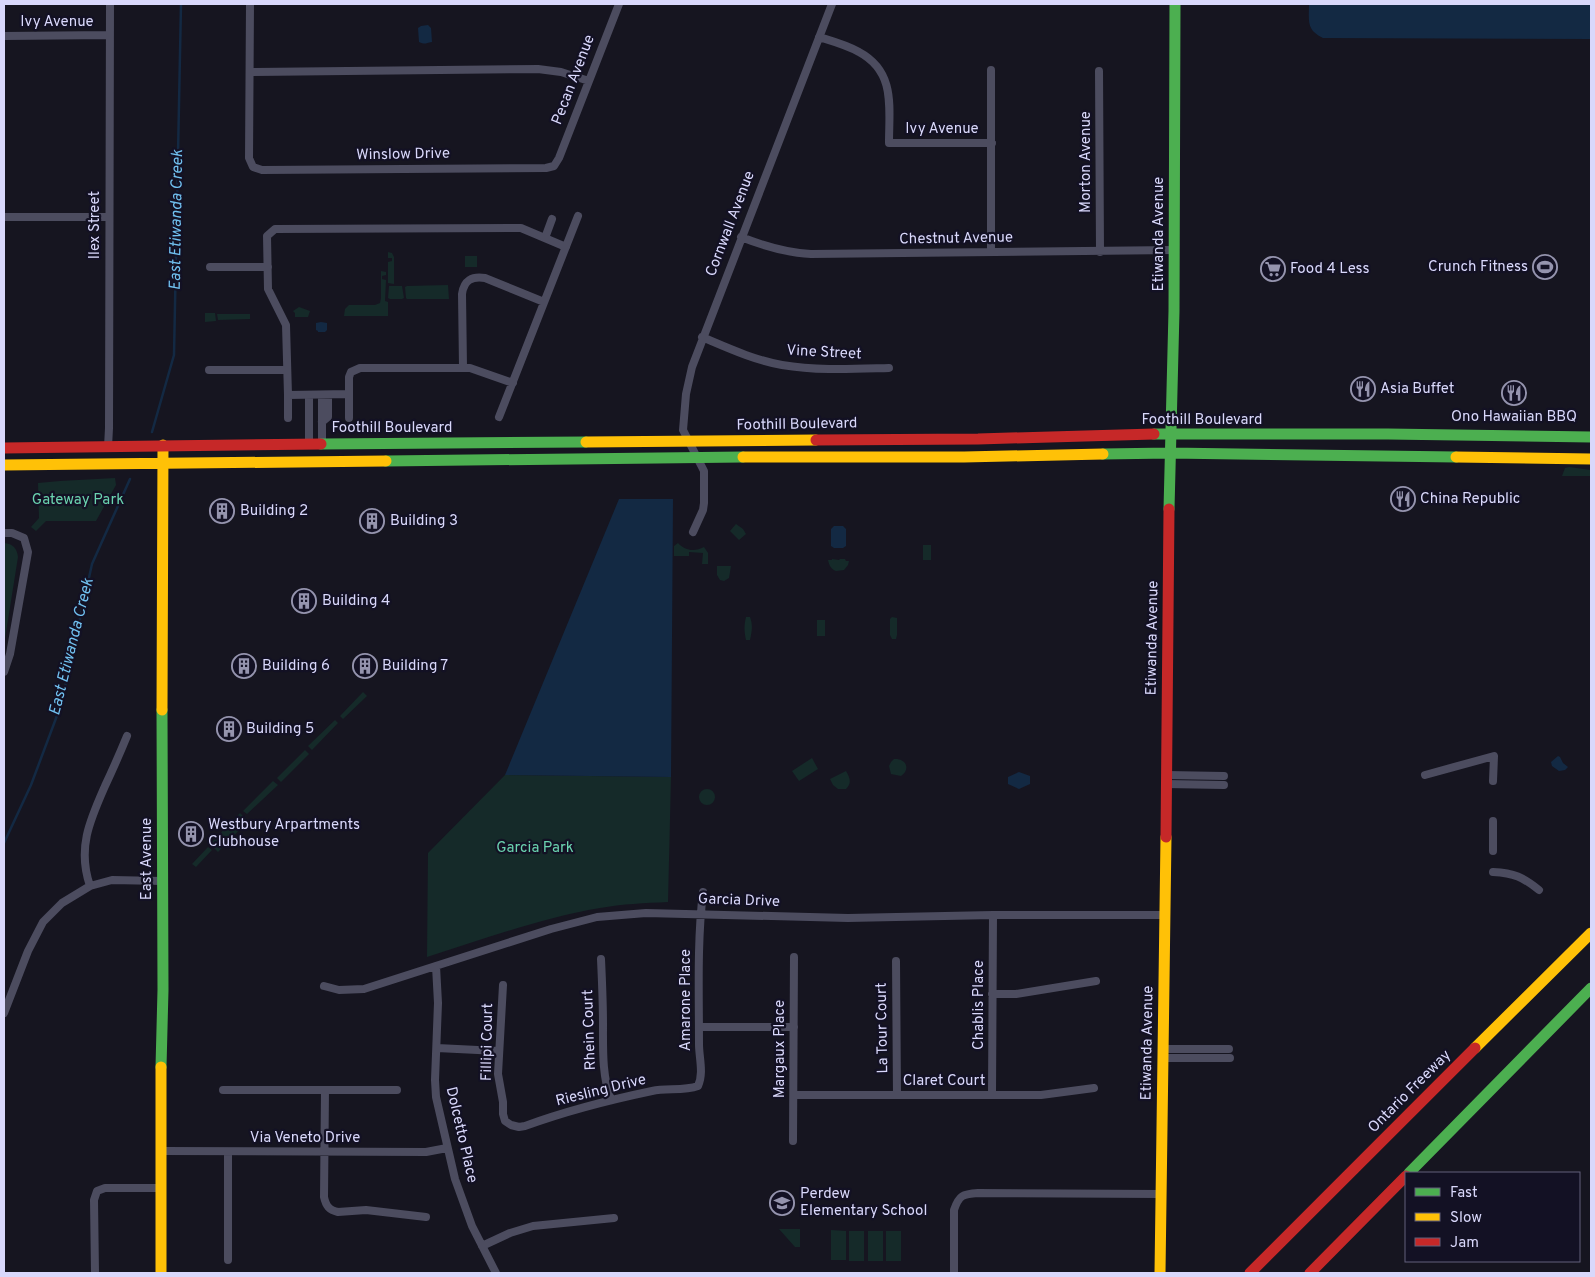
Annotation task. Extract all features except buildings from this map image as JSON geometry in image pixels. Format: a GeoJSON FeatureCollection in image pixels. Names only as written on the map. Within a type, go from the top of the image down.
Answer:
{"type":"FeatureCollection","features":[{"type":"Feature","properties":{"kind":"main road","name":"Etiwanda Avenue"},"geometry":{"type":"LineString","coordinates":[[1160,1273],[1170,434],[1173,368],[1175,4]]}},
{"type":"Feature","properties":{"kind":"main road","name":"Foothill Boulevard"},"geometry":{"type":"LineString","coordinates":[[4,448],[978,439],[1170,434],[1388,434],[1591,437]]}},
{"type":"Feature","properties":{"kind":"main road","name":"East Avenue"},"geometry":{"type":"LineString","coordinates":[[161,1273],[163,446]]}},
{"type":"Feature","properties":{"kind":"main road","name":"Foothill Boulevard"},"geometry":{"type":"LineString","coordinates":[[4,465],[698,457],[955,457],[1170,453],[1591,459]]}},
{"type":"Feature","properties":{"kind":"main road","name":"Ontario Freeway"},"geometry":{"type":"LineString","coordinates":[[1250,1273],[1591,932]]}},
{"type":"Feature","properties":{"kind":"main road"},"geometry":{"type":"LineString","coordinates":[[1410,1172],[1591,988]]}},
{"type":"Feature","properties":{"kind":"main road"},"geometry":{"type":"LineString","coordinates":[[1310,1273],[1405,1177]]}},
{"type":"Feature","properties":{"kind":"street","name":"Ilex Street"},"geometry":{"type":"LineString","coordinates":[[108,447],[110,428],[110,4]]}},
{"type":"Feature","properties":{"kind":"street"},"geometry":{"type":"LineString","coordinates":[[250,4],[250,72],[538,69],[561,72],[589,81]]}},
{"type":"Feature","properties":{"kind":"street","name":"Pecan Avenue"},"geometry":{"type":"LineString","coordinates":[[554,166],[559,158],[619,4]]}},
{"type":"Feature","properties":{"kind":"street","name":"Cornwall Avenue"},"geometry":{"type":"LineString","coordinates":[[693,532],[704,503],[704,471],[683,430],[686,394],[692,367],[832,4]]}},
{"type":"Feature","properties":{"kind":"street","name":"Ivy Avenue"},"geometry":{"type":"LineString","coordinates":[[4,36],[110,35]]}},
{"type":"Feature","properties":{"kind":"street","name":"Ivy Avenue"},"geometry":{"type":"LineString","coordinates":[[819,37],[858,52],[871,60],[882,72],[887,84],[889,99],[888,143],[992,143]]}},
{"type":"Feature","properties":{"kind":"street"},"geometry":{"type":"LineString","coordinates":[[991,70],[991,252]]}},
{"type":"Feature","properties":{"kind":"street","name":"Morton Avenue"},"geometry":{"type":"LineString","coordinates":[[1099,71],[1100,252]]}},
{"type":"Feature","properties":{"kind":"street","name":"Winslow Drive"},"geometry":{"type":"LineString","coordinates":[[250,72],[249,158],[253,167],[262,170],[546,168],[554,166]]}},
{"type":"Feature","properties":{"kind":"street"},"geometry":{"type":"LineString","coordinates":[[499,417],[578,216]]}},
{"type":"Feature","properties":{"kind":"street"},"geometry":{"type":"LineString","coordinates":[[4,217],[109,217]]}},
{"type":"Feature","properties":{"kind":"street"},"geometry":{"type":"LineString","coordinates":[[545,238],[552,219]]}},
{"type":"Feature","properties":{"kind":"street"},"geometry":{"type":"LineString","coordinates":[[288,418],[286,325],[268,289],[268,236],[275,229],[520,228],[566,247]]}},
{"type":"Feature","properties":{"kind":"street","name":"Chestnut Avenue"},"geometry":{"type":"LineString","coordinates":[[741,237],[763,246],[802,254],[1174,250]]}},
{"type":"Feature","properties":{"kind":"street"},"geometry":{"type":"LineString","coordinates":[[210,267],[268,267]]}},
{"type":"Feature","properties":{"kind":"street"},"geometry":{"type":"LineString","coordinates":[[463,367],[462,294],[465,284],[472,278],[485,278],[544,302]]}},
{"type":"Feature","properties":{"kind":"street","name":"Vine Street"},"geometry":{"type":"LineString","coordinates":[[702,337],[747,355],[781,365],[826,369],[889,368]]}},
{"type":"Feature","properties":{"kind":"street"},"geometry":{"type":"LineString","coordinates":[[349,418],[348,377],[350,372],[354,370],[463,367],[513,383]]}},
{"type":"Feature","properties":{"kind":"street"},"geometry":{"type":"LineString","coordinates":[[209,370],[287,370]]}},
{"type":"Feature","properties":{"kind":"street"},"geometry":{"type":"LineString","coordinates":[[288,395],[349,394]]}},
{"type":"Feature","properties":{"kind":"street"},"geometry":{"type":"LineString","coordinates":[[309,395],[309,444]]}},
{"type":"Feature","properties":{"kind":"street"},"geometry":{"type":"LineString","coordinates":[[322,444],[325,395]]}},
{"type":"Feature","properties":{"kind":"street"},"geometry":{"type":"LineString","coordinates":[[4,533],[12,532],[24,538],[28,552],[10,654],[4,672]]}},
{"type":"Feature","properties":{"kind":"street"},"geometry":{"type":"LineString","coordinates":[[90,886],[84,851],[87,830],[128,736]]}},
{"type":"Feature","properties":{"kind":"street"},"geometry":{"type":"LineString","coordinates":[[1425,775],[1494,756],[1493,781]]}},
{"type":"Feature","properties":{"kind":"street"},"geometry":{"type":"LineString","coordinates":[[1166,780],[1224,776]]}},
{"type":"Feature","properties":{"kind":"street"},"geometry":{"type":"LineString","coordinates":[[1166,780],[1224,785]]}},
{"type":"Feature","properties":{"kind":"street"},"geometry":{"type":"LineString","coordinates":[[1493,821],[1493,851]]}},
{"type":"Feature","properties":{"kind":"street"},"geometry":{"type":"LineString","coordinates":[[1493,872],[1515,874],[1539,890]]}},
{"type":"Feature","properties":{"kind":"street"},"geometry":{"type":"LineString","coordinates":[[4,1013],[28,951],[44,922],[62,903],[90,886],[112,880],[162,881]]}},
{"type":"Feature","properties":{"kind":"street","name":"Amarone Place"},"geometry":{"type":"LineString","coordinates":[[698,1086],[702,1079],[699,1058],[699,1027],[700,914],[702,892]]}},
{"type":"Feature","properties":{"kind":"street","name":"Garcia Drive"},"geometry":{"type":"LineString","coordinates":[[324,986],[339,990],[364,989],[551,929],[597,917],[646,912],[848,918],[993,915],[1165,915]]}},
{"type":"Feature","properties":{"kind":"street","name":"Chablis Place"},"geometry":{"type":"LineString","coordinates":[[992,1095],[993,915]]}},
{"type":"Feature","properties":{"kind":"street","name":"Margaux Place"},"geometry":{"type":"LineString","coordinates":[[793,1141],[794,957]]}},
{"type":"Feature","properties":{"kind":"street","name":"Rhein Court"},"geometry":{"type":"LineString","coordinates":[[601,959],[603,1063],[606,1087],[611,1100]]}},
{"type":"Feature","properties":{"kind":"street","name":"La Tour Court"},"geometry":{"type":"LineString","coordinates":[[896,960],[897,1095]]}},
{"type":"Feature","properties":{"kind":"street","name":"Dolcetto Place"},"geometry":{"type":"LineString","coordinates":[[436,966],[438,1004],[436,1097],[455,1179],[472,1226],[496,1273]]}},
{"type":"Feature","properties":{"kind":"street"},"geometry":{"type":"LineString","coordinates":[[992,994],[1016,994],[1096,981]]}},
{"type":"Feature","properties":{"kind":"street","name":"Fillipi Court"},"geometry":{"type":"LineString","coordinates":[[503,985],[498,1074],[503,1114],[505,1121],[511,1125]]}},
{"type":"Feature","properties":{"kind":"street"},"geometry":{"type":"LineString","coordinates":[[699,1027],[794,1027]]}},
{"type":"Feature","properties":{"kind":"street"},"geometry":{"type":"LineString","coordinates":[[437,1048],[498,1051]]}},
{"type":"Feature","properties":{"kind":"street"},"geometry":{"type":"LineString","coordinates":[[1163,1053],[1229,1049]]}},
{"type":"Feature","properties":{"kind":"street"},"geometry":{"type":"LineString","coordinates":[[1163,1053],[1230,1058]]}},
{"type":"Feature","properties":{"kind":"street","name":"Riesling Drive"},"geometry":{"type":"LineString","coordinates":[[511,1125],[525,1126],[611,1100],[654,1091],[698,1086]]}},
{"type":"Feature","properties":{"kind":"street","name":"Claret Court"},"geometry":{"type":"LineString","coordinates":[[794,1095],[1041,1095],[1094,1088]]}},
{"type":"Feature","properties":{"kind":"street"},"geometry":{"type":"LineString","coordinates":[[223,1090],[397,1090]]}},
{"type":"Feature","properties":{"kind":"street"},"geometry":{"type":"LineString","coordinates":[[325,1090],[324,1197],[327,1207],[338,1212],[375,1211],[426,1218]]}},
{"type":"Feature","properties":{"kind":"street","name":"Via Veneto Drive"},"geometry":{"type":"LineString","coordinates":[[162,1151],[426,1152],[447,1148]]}},
{"type":"Feature","properties":{"kind":"street"},"geometry":{"type":"LineString","coordinates":[[228,1152],[228,1260]]}},
{"type":"Feature","properties":{"kind":"street"},"geometry":{"type":"LineString","coordinates":[[95,1273],[94,1200],[97,1191],[112,1187],[120,1189],[161,1188]]}},
{"type":"Feature","properties":{"kind":"street"},"geometry":{"type":"LineString","coordinates":[[954,1273],[954,1210],[961,1196],[969,1193],[1161,1194]]}},
{"type":"Feature","properties":{"kind":"street"},"geometry":{"type":"LineString","coordinates":[[482,1246],[510,1233],[533,1226],[614,1218]]}},
{"type":"Feature","properties":{"kind":"green space"},"geometry":{"type":"Polygon","coordinates":[[[388,252],[392,253],[394,257],[394,284],[388,283],[388,262],[392,261],[392,258],[388,258],[388,252]]]}},
{"type":"Feature","properties":{"kind":"green space"},"geometry":{"type":"Polygon","coordinates":[[[465,256],[477,256],[477,267],[465,267],[465,256]]]}},
{"type":"Feature","properties":{"kind":"green space"},"geometry":{"type":"Polygon","coordinates":[[[381,271],[386,272],[382,279],[386,280],[385,301],[388,302],[388,316],[344,316],[345,309],[349,305],[375,305],[380,303],[381,271]]]}},
{"type":"Feature","properties":{"kind":"green space"},"geometry":{"type":"Polygon","coordinates":[[[448,285],[449,299],[406,298],[405,287],[407,286],[448,285]]]}},
{"type":"Feature","properties":{"kind":"green space"},"geometry":{"type":"Polygon","coordinates":[[[389,286],[402,286],[404,298],[388,298],[389,286]]]}},
{"type":"Feature","properties":{"kind":"green space"},"geometry":{"type":"Polygon","coordinates":[[[299,307],[310,311],[308,317],[295,317],[293,311],[299,307]]]}},
{"type":"Feature","properties":{"kind":"green space"},"geometry":{"type":"Polygon","coordinates":[[[205,313],[215,313],[216,321],[205,322],[205,313]]]}},
{"type":"Feature","properties":{"kind":"green space"},"geometry":{"type":"Polygon","coordinates":[[[217,314],[250,314],[250,319],[218,320],[217,314]]]}},
{"type":"Feature","properties":{"kind":"green space"},"geometry":{"type":"Polygon","coordinates":[[[1565,468],[1591,470],[1591,476],[1562,476],[1565,468]]]}},
{"type":"Feature","properties":{"kind":"green space","name":"Gateway Park"},"geometry":{"type":"Polygon","coordinates":[[[115,478],[116,485],[96,521],[46,521],[36,531],[31,527],[39,518],[38,483],[115,478]]]}},
{"type":"Feature","properties":{"kind":"green space"},"geometry":{"type":"Polygon","coordinates":[[[736,524],[746,534],[739,540],[730,531],[736,524]]]}},
{"type":"Feature","properties":{"kind":"green space"},"geometry":{"type":"Polygon","coordinates":[[[4,543],[14,547],[18,557],[4,645],[4,543]]]}},
{"type":"Feature","properties":{"kind":"green space"},"geometry":{"type":"Polygon","coordinates":[[[678,543],[690,550],[704,547],[708,553],[708,564],[702,564],[703,553],[689,552],[689,556],[674,556],[674,546],[678,543]]]}},
{"type":"Feature","properties":{"kind":"green space"},"geometry":{"type":"Polygon","coordinates":[[[923,545],[931,545],[931,560],[923,560],[923,545]]]}},
{"type":"Feature","properties":{"kind":"green space"},"geometry":{"type":"Polygon","coordinates":[[[845,559],[849,561],[844,570],[836,571],[829,564],[828,560],[845,559]]]}},
{"type":"Feature","properties":{"kind":"green space"},"geometry":{"type":"Polygon","coordinates":[[[717,566],[731,566],[729,578],[724,581],[720,580],[717,575],[717,566]]]}},
{"type":"Feature","properties":{"kind":"green space"},"geometry":{"type":"Polygon","coordinates":[[[746,617],[750,617],[752,623],[750,640],[746,640],[745,637],[746,617]]]}},
{"type":"Feature","properties":{"kind":"green space"},"geometry":{"type":"Polygon","coordinates":[[[892,617],[897,618],[896,639],[892,639],[890,635],[890,619],[892,617]]]}},
{"type":"Feature","properties":{"kind":"green space"},"geometry":{"type":"Polygon","coordinates":[[[817,620],[825,620],[825,636],[817,636],[817,620]]]}},
{"type":"Feature","properties":{"kind":"green space"},"geometry":{"type":"Polygon","coordinates":[[[363,692],[367,696],[343,719],[340,716],[363,692]]]}},
{"type":"Feature","properties":{"kind":"green space"},"geometry":{"type":"Polygon","coordinates":[[[335,720],[338,723],[312,750],[308,746],[335,720]]]}},
{"type":"Feature","properties":{"kind":"green space"},"geometry":{"type":"Polygon","coordinates":[[[305,750],[309,754],[281,782],[277,778],[305,750]]]}},
{"type":"Feature","properties":{"kind":"green space"},"geometry":{"type":"Polygon","coordinates":[[[812,758],[818,769],[799,781],[792,771],[812,758]]]}},
{"type":"Feature","properties":{"kind":"green space"},"geometry":{"type":"Polygon","coordinates":[[[894,759],[902,760],[906,764],[906,770],[901,776],[891,774],[889,766],[894,759]]]}},
{"type":"Feature","properties":{"kind":"green space"},"geometry":{"type":"Polygon","coordinates":[[[846,771],[850,783],[846,789],[838,789],[830,779],[846,771]]]}},
{"type":"Feature","properties":{"kind":"green space","name":"Garcia Park"},"geometry":{"type":"Polygon","coordinates":[[[505,775],[671,777],[668,902],[600,908],[556,917],[427,957],[428,853],[505,775]]]}},
{"type":"Feature","properties":{"kind":"green space"},"geometry":{"type":"Polygon","coordinates":[[[273,781],[278,785],[247,814],[243,811],[273,781]]]}},
{"type":"Feature","properties":{"kind":"green space"},"geometry":{"type":"Polygon","coordinates":[[[704,789],[710,789],[715,794],[713,803],[704,805],[699,800],[699,794],[704,789]]]}},
{"type":"Feature","properties":{"kind":"green space"},"geometry":{"type":"Polygon","coordinates":[[[240,813],[248,821],[218,852],[210,844],[240,813]]]}},
{"type":"Feature","properties":{"kind":"green space"},"geometry":{"type":"Polygon","coordinates":[[[208,847],[212,850],[196,867],[192,864],[208,847]]]}},
{"type":"Feature","properties":{"kind":"green space"},"geometry":{"type":"Polygon","coordinates":[[[779,1229],[800,1229],[800,1247],[795,1247],[779,1229]]]}},
{"type":"Feature","properties":{"kind":"green space"},"geometry":{"type":"Polygon","coordinates":[[[831,1230],[846,1231],[846,1260],[831,1260],[831,1230]]]}},
{"type":"Feature","properties":{"kind":"green space"},"geometry":{"type":"Polygon","coordinates":[[[849,1231],[864,1231],[864,1261],[849,1261],[849,1231]]]}},
{"type":"Feature","properties":{"kind":"green space"},"geometry":{"type":"Polygon","coordinates":[[[868,1231],[883,1231],[883,1261],[868,1261],[868,1231]]]}},
{"type":"Feature","properties":{"kind":"green space"},"geometry":{"type":"Polygon","coordinates":[[[886,1231],[901,1231],[901,1261],[886,1261],[886,1231]]]}},
{"type":"Feature","properties":{"kind":"water"},"geometry":{"type":"Polygon","coordinates":[[[1309,4],[1591,4],[1591,39],[1323,38],[1311,28],[1309,4]]]}},
{"type":"Feature","properties":{"kind":"water"},"geometry":{"type":"Polygon","coordinates":[[[428,25],[431,28],[432,42],[424,44],[419,42],[418,28],[428,25]]]}},
{"type":"Feature","properties":{"kind":"water"},"geometry":{"type":"Polygon","coordinates":[[[316,323],[327,323],[327,330],[325,332],[318,332],[316,330],[316,323]]]}},
{"type":"Feature","properties":{"kind":"water"},"geometry":{"type":"Polygon","coordinates":[[[619,499],[673,499],[671,777],[505,775],[619,499]]]}},
{"type":"Feature","properties":{"kind":"water"},"geometry":{"type":"Polygon","coordinates":[[[834,526],[843,526],[846,529],[846,546],[843,548],[831,546],[831,529],[834,526]]]}},
{"type":"Feature","properties":{"kind":"water"},"geometry":{"type":"Polygon","coordinates":[[[1558,756],[1568,767],[1565,770],[1559,771],[1552,766],[1551,762],[1558,756]]]}},
{"type":"Feature","properties":{"kind":"water"},"geometry":{"type":"Polygon","coordinates":[[[1019,772],[1030,776],[1030,784],[1019,789],[1008,784],[1008,777],[1019,772]]]}},
{"type":"Feature","properties":{"kind":"waterway","name":"East Etiwanda Creek"},"geometry":{"type":"LineString","coordinates":[[152,432],[174,355],[181,4]]}},
{"type":"Feature","properties":{"kind":"waterway","name":"East Etiwanda Creek"},"geometry":{"type":"LineString","coordinates":[[4,843],[31,785],[61,705],[92,564],[130,479]]}},
{"type":"Feature","properties":{"kind":"traffic: fast"},"geometry":{"type":"LineString","coordinates":[[1169,509],[1174,311],[1175,4]]}},
{"type":"Feature","properties":{"kind":"traffic: fast"},"geometry":{"type":"LineString","coordinates":[[1154,434],[1388,434],[1591,437]]}},
{"type":"Feature","properties":{"kind":"traffic: fast"},"geometry":{"type":"LineString","coordinates":[[321,444],[586,442]]}},
{"type":"Feature","properties":{"kind":"traffic: fast"},"geometry":{"type":"LineString","coordinates":[[1103,454],[1170,453],[1456,457]]}},
{"type":"Feature","properties":{"kind":"traffic: fast"},"geometry":{"type":"LineString","coordinates":[[386,461],[743,457]]}},
{"type":"Feature","properties":{"kind":"traffic: fast"},"geometry":{"type":"LineString","coordinates":[[161,1067],[163,990],[162,710]]}},
{"type":"Feature","properties":{"kind":"traffic: fast"},"geometry":{"type":"LineString","coordinates":[[1410,1172],[1591,988]]}},
{"type":"Feature","properties":{"kind":"traffic: slow"},"geometry":{"type":"LineString","coordinates":[[586,442],[816,440]]}},
{"type":"Feature","properties":{"kind":"traffic: slow"},"geometry":{"type":"LineString","coordinates":[[162,710],[163,445]]}},
{"type":"Feature","properties":{"kind":"traffic: slow"},"geometry":{"type":"LineString","coordinates":[[743,457],[964,457],[1103,454]]}},
{"type":"Feature","properties":{"kind":"traffic: slow"},"geometry":{"type":"LineString","coordinates":[[1456,457],[1591,459]]}},
{"type":"Feature","properties":{"kind":"traffic: slow"},"geometry":{"type":"LineString","coordinates":[[4,465],[386,461]]}},
{"type":"Feature","properties":{"kind":"traffic: slow"},"geometry":{"type":"LineString","coordinates":[[1160,1273],[1166,837]]}},
{"type":"Feature","properties":{"kind":"traffic: slow"},"geometry":{"type":"LineString","coordinates":[[1475,1048],[1591,933]]}},
{"type":"Feature","properties":{"kind":"traffic: slow"},"geometry":{"type":"LineString","coordinates":[[161,1067],[161,1273]]}},
{"type":"Feature","properties":{"kind":"traffic: jam"},"geometry":{"type":"LineString","coordinates":[[816,440],[978,439],[1154,434]]}},
{"type":"Feature","properties":{"kind":"traffic: jam"},"geometry":{"type":"LineString","coordinates":[[4,448],[321,444]]}},
{"type":"Feature","properties":{"kind":"traffic: jam"},"geometry":{"type":"LineString","coordinates":[[1166,837],[1169,509]]}},
{"type":"Feature","properties":{"kind":"traffic: jam"},"geometry":{"type":"LineString","coordinates":[[1250,1273],[1475,1048]]}},
{"type":"Feature","properties":{"kind":"traffic: jam"},"geometry":{"type":"LineString","coordinates":[[1310,1273],[1405,1177]]}},
{"type":"Feature","properties":{"kind":"place","name":"Crunch Fitness"},"geometry":{"type":"Point","coordinates":[1545,267]}},
{"type":"Feature","properties":{"kind":"place","name":"Food 4 Less"},"geometry":{"type":"Point","coordinates":[1273,269]}},
{"type":"Feature","properties":{"kind":"place","name":"Asia Buffet"},"geometry":{"type":"Point","coordinates":[1363,389]}},
{"type":"Feature","properties":{"kind":"place","name":"Ono Hawaiian BBQ"},"geometry":{"type":"Point","coordinates":[1514,393]}},
{"type":"Feature","properties":{"kind":"place","name":"China Republic"},"geometry":{"type":"Point","coordinates":[1403,499]}},
{"type":"Feature","properties":{"kind":"place","name":"Building 2"},"geometry":{"type":"Point","coordinates":[222,511]}},
{"type":"Feature","properties":{"kind":"place","name":"Building 3"},"geometry":{"type":"Point","coordinates":[372,521]}},
{"type":"Feature","properties":{"kind":"place","name":"Building 4"},"geometry":{"type":"Point","coordinates":[304,601]}},
{"type":"Feature","properties":{"kind":"place","name":"Building 6"},"geometry":{"type":"Point","coordinates":[244,666]}},
{"type":"Feature","properties":{"kind":"place","name":"Building 7"},"geometry":{"type":"Point","coordinates":[365,666]}},
{"type":"Feature","properties":{"kind":"place","name":"Building 5"},"geometry":{"type":"Point","coordinates":[229,729]}},
{"type":"Feature","properties":{"kind":"place","name":"Westbury Arpartments Clubhouse"},"geometry":{"type":"Point","coordinates":[191,834]}},
{"type":"Feature","properties":{"kind":"place","name":"Perdew Elementary School"},"geometry":{"type":"Point","coordinates":[782,1203]}}]}
